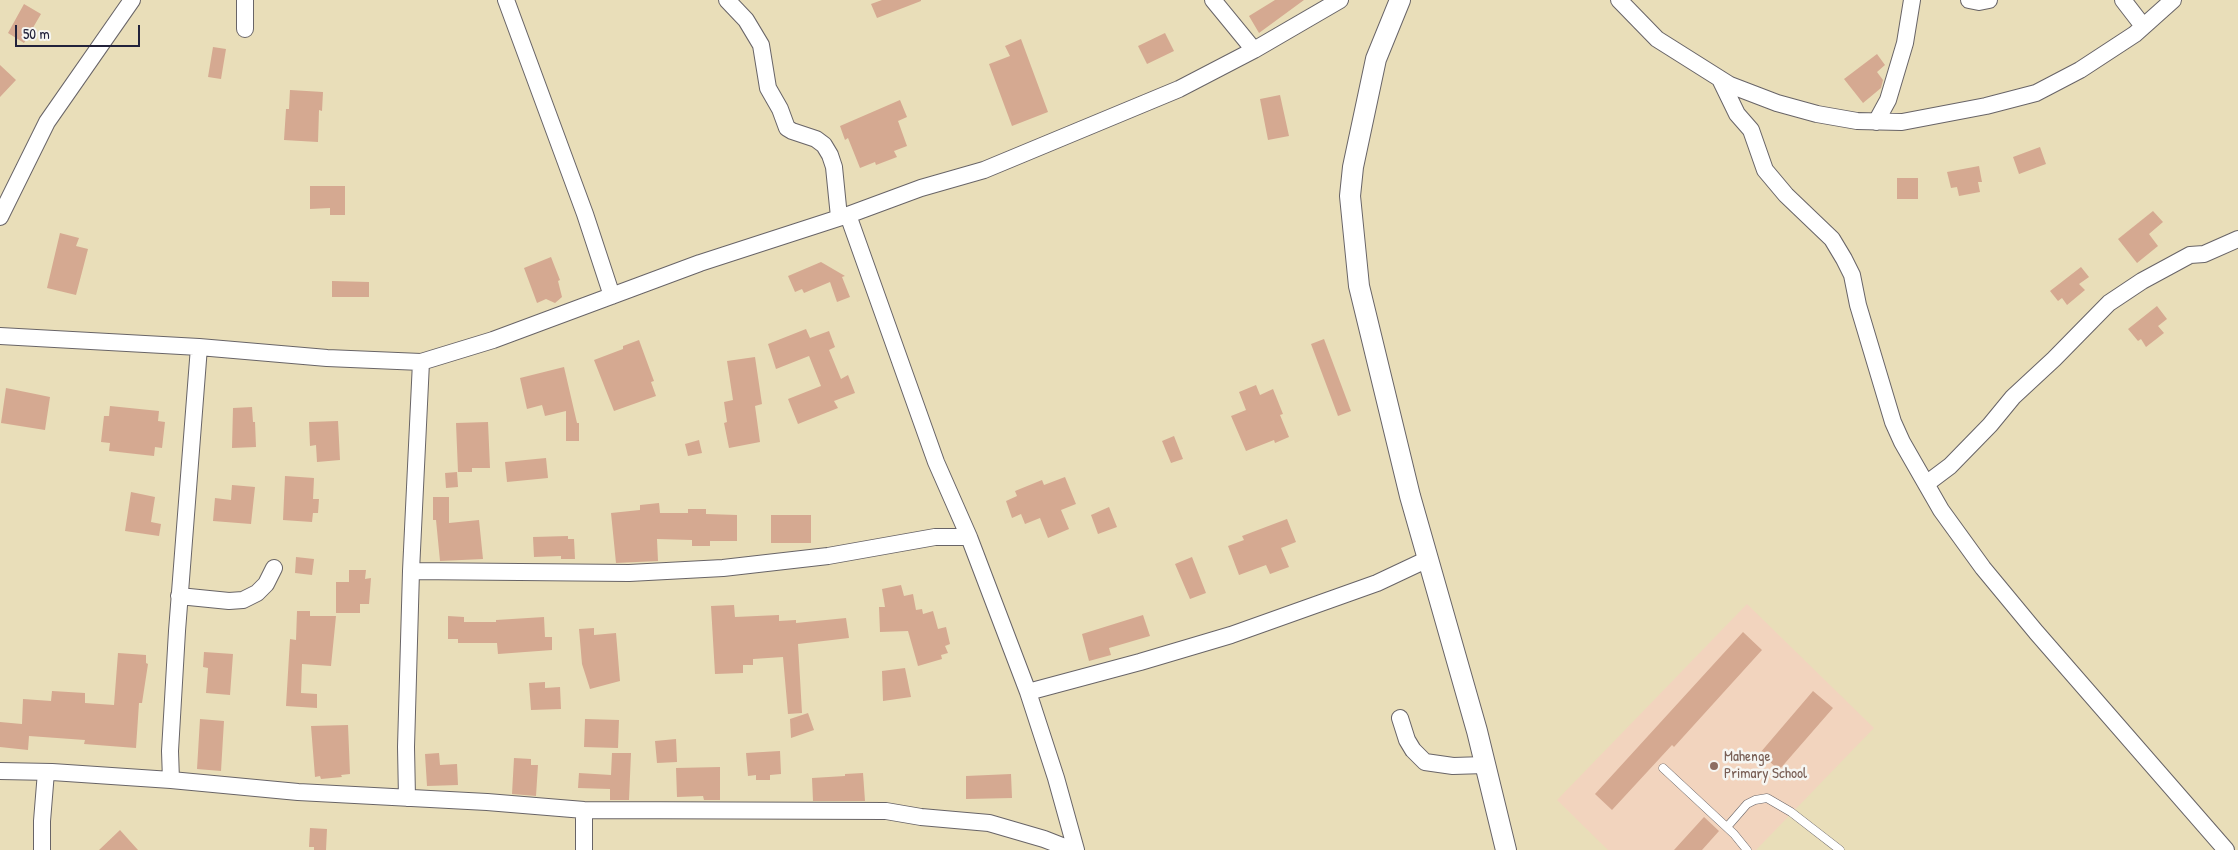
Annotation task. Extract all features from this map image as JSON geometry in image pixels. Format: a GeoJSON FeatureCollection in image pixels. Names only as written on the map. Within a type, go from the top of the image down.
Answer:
{"type":"FeatureCollection","features":[{"type":"Feature","properties":{"kind":"street"},"geometry":{"type":"LineString","coordinates":[[0,217],[47,122],[132,0]]}},
{"type":"Feature","properties":{"kind":"street"},"geometry":{"type":"LineString","coordinates":[[245,0],[245,29]]}},
{"type":"Feature","properties":{"kind":"street"},"geometry":{"type":"LineString","coordinates":[[506,0],[582,205],[612,296]]}},
{"type":"Feature","properties":{"kind":"street"},"geometry":{"type":"LineString","coordinates":[[727,0],[746,20],[761,45],[768,88],[780,109],[787,128],[816,139],[824,145],[830,155],[844,216],[936,462],[969,537],[1028,692],[1056,778],[1076,850]]}},
{"type":"Feature","properties":{"kind":"street"},"geometry":{"type":"LineString","coordinates":[[1213,0],[1254,50]]}},
{"type":"Feature","properties":{"kind":"street"},"geometry":{"type":"LineString","coordinates":[[0,336],[199,347],[327,358],[420,362],[494,340],[700,263],[844,216],[920,188],[984,170],[1179,89],[1254,50],[1340,0]]}},
{"type":"Feature","properties":{"kind":"street"},"geometry":{"type":"LineString","coordinates":[[1400,0],[1376,60],[1353,167],[1350,196],[1359,286],[1410,496],[1485,765],[1506,850]]}},
{"type":"Feature","properties":{"kind":"street"},"geometry":{"type":"LineString","coordinates":[[1619,0],[1657,39],[1720,79],[1777,103],[1816,114],[1857,121],[1876,122],[1902,122],[1939,116],[2009,101],[2036,93],[2080,70],[2143,26],[2173,0]]}},
{"type":"Feature","properties":{"kind":"street"},"geometry":{"type":"LineString","coordinates":[[1876,122],[1888,100],[1905,43],[1912,0]]}},
{"type":"Feature","properties":{"kind":"street"},"geometry":{"type":"LineString","coordinates":[[1968,0],[1979,2],[1989,0]]}},
{"type":"Feature","properties":{"kind":"street"},"geometry":{"type":"LineString","coordinates":[[2123,0],[2143,26]]}},
{"type":"Feature","properties":{"kind":"street"},"geometry":{"type":"LineString","coordinates":[[1720,79],[1737,114],[1751,130],[1765,170],[1786,195],[1832,239],[1844,259],[1852,275],[1858,305],[1893,422],[1941,510],[1983,568],[2036,632],[2226,850]]}},
{"type":"Feature","properties":{"kind":"street"},"geometry":{"type":"LineString","coordinates":[[1926,484],[1950,466],[1990,426],[2012,397],[2054,359],[2110,303],[2142,280],[2190,255],[2204,254],[2238,239]]}},
{"type":"Feature","properties":{"kind":"street"},"geometry":{"type":"LineString","coordinates":[[171,780],[171,713],[199,347]]}},
{"type":"Feature","properties":{"kind":"street"},"geometry":{"type":"LineString","coordinates":[[407,798],[411,571],[420,362]]}},
{"type":"Feature","properties":{"kind":"street"},"geometry":{"type":"LineString","coordinates":[[411,571],[629,573],[723,568],[828,556],[935,537],[969,537]]}},
{"type":"Feature","properties":{"kind":"street"},"geometry":{"type":"LineString","coordinates":[[1028,692],[1140,662],[1230,635],[1377,583],[1428,559]]}},
{"type":"Feature","properties":{"kind":"street"},"geometry":{"type":"LineString","coordinates":[[179,596],[229,601],[244,600],[262,589],[274,568]]}},
{"type":"Feature","properties":{"kind":"street"},"geometry":{"type":"LineString","coordinates":[[1400,718],[1407,740],[1413,750],[1426,762],[1452,766],[1485,765]]}},
{"type":"Feature","properties":{"kind":"street"},"geometry":{"type":"LineString","coordinates":[[0,771],[171,780],[298,792],[584,810],[886,811],[921,817],[989,823],[1072,850]]}},
{"type":"Feature","properties":{"kind":"street"},"geometry":{"type":"LineString","coordinates":[[42,850],[42,820],[46,772]]}},
{"type":"Feature","properties":{"kind":"street"},"geometry":{"type":"LineString","coordinates":[[584,810],[584,850]]}},
{"type":"Feature","properties":{"kind":"lane"},"geometry":{"type":"LineString","coordinates":[[1663,768],[1727,827],[1747,850]]}},
{"type":"Feature","properties":{"kind":"lane"},"geometry":{"type":"LineString","coordinates":[[1727,827],[1748,804],[1755,800],[1767,798],[1792,812],[1840,850]]}},
{"type":"Feature","properties":{"kind":"shaded area"},"geometry":{"type":"Polygon","coordinates":[[[1747,604],[1874,728],[1756,850],[1608,850],[1557,800],[1747,604]]]}},
{"type":"Feature","properties":{"kind":"building"},"geometry":{"type":"Polygon","coordinates":[[[882,0],[921,1],[877,18],[871,4],[882,0]]]}},
{"type":"Feature","properties":{"kind":"building"},"geometry":{"type":"Polygon","coordinates":[[[1275,0],[1304,0],[1259,33],[1249,16],[1275,0]]]}},
{"type":"Feature","properties":{"kind":"building"},"geometry":{"type":"Polygon","coordinates":[[[24,4],[41,14],[24,43],[8,33],[24,4]]]}},
{"type":"Feature","properties":{"kind":"building"},"geometry":{"type":"Polygon","coordinates":[[[1165,33],[1174,51],[1147,64],[1138,46],[1165,33]]]}},
{"type":"Feature","properties":{"kind":"building"},"geometry":{"type":"Polygon","coordinates":[[[1021,39],[1048,112],[1012,126],[989,64],[1010,56],[1005,46],[1021,39]]]}},
{"type":"Feature","properties":{"kind":"building"},"geometry":{"type":"Polygon","coordinates":[[[213,47],[226,49],[221,79],[208,77],[213,47]]]}},
{"type":"Feature","properties":{"kind":"building"},"geometry":{"type":"Polygon","coordinates":[[[1877,54],[1885,65],[1877,72],[1883,80],[1881,88],[1863,103],[1844,79],[1877,54]]]}},
{"type":"Feature","properties":{"kind":"building"},"geometry":{"type":"Polygon","coordinates":[[[0,65],[16,80],[0,97],[0,65]]]}},
{"type":"Feature","properties":{"kind":"building"},"geometry":{"type":"Polygon","coordinates":[[[290,90],[323,92],[322,111],[319,110],[318,142],[284,140],[286,109],[289,109],[290,90]]]}},
{"type":"Feature","properties":{"kind":"building"},"geometry":{"type":"Polygon","coordinates":[[[1280,95],[1289,136],[1268,140],[1260,99],[1280,95]]]}},
{"type":"Feature","properties":{"kind":"building"},"geometry":{"type":"Polygon","coordinates":[[[900,100],[907,117],[898,121],[907,146],[894,151],[897,157],[876,165],[875,162],[860,168],[848,138],[845,140],[840,126],[900,100]]]}},
{"type":"Feature","properties":{"kind":"building"},"geometry":{"type":"Polygon","coordinates":[[[2040,147],[2046,164],[2019,174],[2013,157],[2040,147]]]}},
{"type":"Feature","properties":{"kind":"building"},"geometry":{"type":"Polygon","coordinates":[[[1979,166],[1982,182],[1978,182],[1980,192],[1959,196],[1957,187],[1951,188],[1947,172],[1979,166]]]}},
{"type":"Feature","properties":{"kind":"building"},"geometry":{"type":"Polygon","coordinates":[[[1897,178],[1918,178],[1918,199],[1897,199],[1897,178]]]}},
{"type":"Feature","properties":{"kind":"building"},"geometry":{"type":"Polygon","coordinates":[[[310,186],[345,186],[345,215],[330,215],[330,208],[310,209],[310,186]]]}},
{"type":"Feature","properties":{"kind":"building"},"geometry":{"type":"Polygon","coordinates":[[[2153,211],[2163,222],[2149,234],[2158,246],[2137,263],[2118,239],[2153,211]]]}},
{"type":"Feature","properties":{"kind":"building"},"geometry":{"type":"Polygon","coordinates":[[[60,233],[79,238],[76,246],[88,249],[76,295],[47,288],[60,233]]]}},
{"type":"Feature","properties":{"kind":"building"},"geometry":{"type":"Polygon","coordinates":[[[551,257],[560,280],[558,281],[562,297],[555,303],[546,299],[537,303],[524,268],[551,257]]]}},
{"type":"Feature","properties":{"kind":"building"},"geometry":{"type":"Polygon","coordinates":[[[821,262],[845,276],[842,277],[850,297],[837,302],[830,282],[804,293],[802,289],[795,292],[788,276],[821,262]]]}},
{"type":"Feature","properties":{"kind":"building"},"geometry":{"type":"Polygon","coordinates":[[[2081,267],[2089,277],[2079,284],[2085,290],[2067,305],[2062,298],[2058,301],[2050,291],[2081,267]]]}},
{"type":"Feature","properties":{"kind":"building"},"geometry":{"type":"Polygon","coordinates":[[[332,281],[369,282],[369,297],[332,297],[332,281]]]}},
{"type":"Feature","properties":{"kind":"building"},"geometry":{"type":"Polygon","coordinates":[[[2157,306],[2167,319],[2158,326],[2164,333],[2146,347],[2141,339],[2138,341],[2128,329],[2157,306]]]}},
{"type":"Feature","properties":{"kind":"building"},"geometry":{"type":"Polygon","coordinates":[[[806,329],[810,338],[829,331],[835,347],[829,350],[841,379],[848,375],[855,393],[834,401],[838,408],[798,424],[788,399],[821,386],[809,356],[776,369],[768,344],[806,329]]]}},
{"type":"Feature","properties":{"kind":"building"},"geometry":{"type":"Polygon","coordinates":[[[1324,339],[1351,411],[1338,416],[1311,344],[1324,339]]]}},
{"type":"Feature","properties":{"kind":"building"},"geometry":{"type":"Polygon","coordinates":[[[639,340],[654,381],[651,382],[656,396],[614,411],[594,360],[623,349],[623,346],[639,340]]]}},
{"type":"Feature","properties":{"kind":"building"},"geometry":{"type":"Polygon","coordinates":[[[755,357],[762,404],[755,406],[760,442],[729,448],[724,423],[727,422],[724,402],[733,400],[727,361],[755,357]]]}},
{"type":"Feature","properties":{"kind":"building"},"geometry":{"type":"Polygon","coordinates":[[[564,367],[577,423],[579,423],[579,441],[566,441],[566,411],[545,416],[542,405],[527,409],[520,378],[564,367]]]}},
{"type":"Feature","properties":{"kind":"building"},"geometry":{"type":"Polygon","coordinates":[[[1256,385],[1260,395],[1273,389],[1283,414],[1280,415],[1289,437],[1275,443],[1274,440],[1246,451],[1231,416],[1246,410],[1239,392],[1256,385]]]}},
{"type":"Feature","properties":{"kind":"building"},"geometry":{"type":"Polygon","coordinates":[[[6,388],[50,397],[45,430],[1,423],[6,388]]]}},
{"type":"Feature","properties":{"kind":"building"},"geometry":{"type":"Polygon","coordinates":[[[110,406],[159,411],[158,421],[165,422],[162,448],[155,447],[154,456],[109,451],[110,443],[101,442],[104,416],[109,416],[110,406]]]}},
{"type":"Feature","properties":{"kind":"building"},"geometry":{"type":"Polygon","coordinates":[[[252,407],[256,447],[232,448],[233,408],[252,407]]]}},
{"type":"Feature","properties":{"kind":"building"},"geometry":{"type":"Polygon","coordinates":[[[338,421],[340,460],[317,462],[316,445],[310,446],[309,422],[338,421]]]}},
{"type":"Feature","properties":{"kind":"building"},"geometry":{"type":"Polygon","coordinates":[[[488,422],[490,468],[472,468],[472,472],[458,472],[456,423],[488,422]]]}},
{"type":"Feature","properties":{"kind":"building"},"geometry":{"type":"Polygon","coordinates":[[[1174,436],[1183,459],[1171,463],[1162,441],[1174,436]]]}},
{"type":"Feature","properties":{"kind":"building"},"geometry":{"type":"Polygon","coordinates":[[[699,440],[702,453],[688,456],[685,444],[699,440]]]}},
{"type":"Feature","properties":{"kind":"building"},"geometry":{"type":"Polygon","coordinates":[[[546,458],[548,478],[507,482],[505,462],[546,458]]]}},
{"type":"Feature","properties":{"kind":"building"},"geometry":{"type":"Polygon","coordinates":[[[457,472],[458,487],[446,488],[445,473],[457,472]]]}},
{"type":"Feature","properties":{"kind":"building"},"geometry":{"type":"Polygon","coordinates":[[[285,476],[314,478],[313,499],[319,499],[318,513],[313,513],[312,522],[283,520],[285,476]]]}},
{"type":"Feature","properties":{"kind":"building"},"geometry":{"type":"Polygon","coordinates":[[[1065,477],[1076,504],[1061,510],[1069,529],[1048,538],[1040,518],[1025,524],[1021,514],[1012,518],[1006,501],[1017,496],[1015,491],[1042,480],[1044,485],[1065,477]]]}},
{"type":"Feature","properties":{"kind":"building"},"geometry":{"type":"Polygon","coordinates":[[[232,485],[255,487],[251,524],[213,521],[215,498],[231,500],[232,485]]]}},
{"type":"Feature","properties":{"kind":"building"},"geometry":{"type":"Polygon","coordinates":[[[131,492],[155,497],[151,522],[161,524],[159,536],[125,531],[131,492]]]}},
{"type":"Feature","properties":{"kind":"building"},"geometry":{"type":"Polygon","coordinates":[[[433,497],[449,497],[449,523],[479,520],[483,559],[440,561],[436,520],[433,520],[433,497]]]}},
{"type":"Feature","properties":{"kind":"building"},"geometry":{"type":"Polygon","coordinates":[[[659,503],[660,513],[688,513],[688,509],[706,509],[706,514],[737,515],[737,541],[710,541],[710,546],[692,546],[692,540],[657,539],[658,561],[616,563],[611,513],[640,510],[640,505],[659,503]]]}},
{"type":"Feature","properties":{"kind":"building"},"geometry":{"type":"Polygon","coordinates":[[[1109,507],[1117,527],[1098,534],[1091,515],[1109,507]]]}},
{"type":"Feature","properties":{"kind":"building"},"geometry":{"type":"Polygon","coordinates":[[[771,515],[811,515],[811,543],[771,543],[771,515]]]}},
{"type":"Feature","properties":{"kind":"building"},"geometry":{"type":"Polygon","coordinates":[[[1287,519],[1296,542],[1281,548],[1289,567],[1270,574],[1266,565],[1239,575],[1228,546],[1244,540],[1242,536],[1287,519]]]}},
{"type":"Feature","properties":{"kind":"building"},"geometry":{"type":"Polygon","coordinates":[[[568,536],[568,539],[574,539],[575,559],[561,559],[561,556],[534,557],[533,537],[568,536]]]}},
{"type":"Feature","properties":{"kind":"building"},"geometry":{"type":"Polygon","coordinates":[[[296,557],[314,559],[312,575],[295,573],[296,557]]]}},
{"type":"Feature","properties":{"kind":"building"},"geometry":{"type":"Polygon","coordinates":[[[1192,557],[1206,593],[1190,599],[1175,564],[1192,557]]]}},
{"type":"Feature","properties":{"kind":"building"},"geometry":{"type":"Polygon","coordinates":[[[349,570],[366,570],[365,579],[371,578],[369,604],[360,604],[360,613],[336,613],[336,582],[349,582],[349,570]]]}},
{"type":"Feature","properties":{"kind":"building"},"geometry":{"type":"Polygon","coordinates":[[[901,585],[904,596],[913,594],[916,610],[922,609],[923,614],[933,611],[938,629],[946,627],[950,644],[945,646],[948,653],[941,655],[942,659],[918,666],[908,631],[880,632],[879,607],[885,607],[882,589],[901,585]]]}},
{"type":"Feature","properties":{"kind":"building"},"geometry":{"type":"Polygon","coordinates":[[[734,605],[735,617],[779,615],[779,621],[796,620],[796,623],[846,618],[849,638],[798,644],[802,713],[788,714],[783,657],[753,659],[753,665],[743,665],[743,673],[715,674],[711,606],[734,605]]]}},
{"type":"Feature","properties":{"kind":"building"},"geometry":{"type":"Polygon","coordinates":[[[297,611],[310,611],[310,616],[336,616],[331,666],[302,664],[301,693],[317,694],[317,708],[286,706],[290,639],[296,640],[297,611]]]}},
{"type":"Feature","properties":{"kind":"building"},"geometry":{"type":"Polygon","coordinates":[[[1143,615],[1150,636],[1109,648],[1111,655],[1089,661],[1082,634],[1143,615]]]}},
{"type":"Feature","properties":{"kind":"building"},"geometry":{"type":"Polygon","coordinates":[[[448,616],[464,617],[464,622],[496,622],[496,620],[544,617],[545,637],[552,637],[552,650],[498,654],[497,643],[458,643],[458,639],[448,639],[448,616]]]}},
{"type":"Feature","properties":{"kind":"building"},"geometry":{"type":"Polygon","coordinates":[[[594,628],[594,635],[616,633],[620,681],[590,689],[582,664],[579,629],[594,628]]]}},
{"type":"Feature","properties":{"kind":"building"},"geometry":{"type":"Polygon","coordinates":[[[1743,632],[1762,650],[1674,747],[1672,745],[1612,810],[1595,794],[1743,632]]]}},
{"type":"Feature","properties":{"kind":"building"},"geometry":{"type":"Polygon","coordinates":[[[204,652],[233,654],[230,695],[206,693],[208,668],[203,667],[204,652]]]}},
{"type":"Feature","properties":{"kind":"building"},"geometry":{"type":"Polygon","coordinates":[[[118,653],[146,655],[146,663],[148,664],[142,703],[139,703],[136,748],[84,744],[85,740],[29,736],[28,750],[0,747],[0,722],[22,724],[23,699],[51,701],[52,691],[85,693],[85,703],[114,705],[118,653]]]}},
{"type":"Feature","properties":{"kind":"building"},"geometry":{"type":"Polygon","coordinates":[[[905,668],[911,697],[883,701],[882,671],[905,668]]]}},
{"type":"Feature","properties":{"kind":"building"},"geometry":{"type":"Polygon","coordinates":[[[545,682],[545,688],[560,687],[561,709],[531,710],[529,683],[545,682]]]}},
{"type":"Feature","properties":{"kind":"building"},"geometry":{"type":"Polygon","coordinates":[[[1813,691],[1833,708],[1779,770],[1760,753],[1813,691]]]}},
{"type":"Feature","properties":{"kind":"building"},"geometry":{"type":"Polygon","coordinates":[[[808,713],[814,730],[791,738],[790,719],[808,713]]]}},
{"type":"Feature","properties":{"kind":"building"},"geometry":{"type":"Polygon","coordinates":[[[200,719],[224,721],[221,771],[197,769],[200,719]]]}},
{"type":"Feature","properties":{"kind":"building"},"geometry":{"type":"Polygon","coordinates":[[[585,719],[619,720],[618,748],[584,747],[585,719]]]}},
{"type":"Feature","properties":{"kind":"building"},"geometry":{"type":"Polygon","coordinates":[[[348,725],[350,774],[341,775],[342,777],[321,779],[320,776],[315,777],[311,726],[348,725]]]}},
{"type":"Feature","properties":{"kind":"building"},"geometry":{"type":"Polygon","coordinates":[[[676,739],[677,762],[657,763],[655,741],[676,739]]]}},
{"type":"Feature","properties":{"kind":"building"},"geometry":{"type":"Polygon","coordinates":[[[780,751],[781,774],[770,775],[770,780],[756,780],[756,775],[748,776],[746,753],[780,751]]]}},
{"type":"Feature","properties":{"kind":"building"},"geometry":{"type":"Polygon","coordinates":[[[439,753],[440,765],[457,764],[458,785],[427,786],[425,754],[439,753]]]}},
{"type":"Feature","properties":{"kind":"building"},"geometry":{"type":"Polygon","coordinates":[[[612,753],[631,753],[629,800],[610,800],[610,789],[578,788],[579,773],[611,775],[612,753]]]}},
{"type":"Feature","properties":{"kind":"building"},"geometry":{"type":"Polygon","coordinates":[[[514,758],[531,759],[531,765],[538,765],[536,796],[512,794],[514,758]]]}},
{"type":"Feature","properties":{"kind":"building"},"geometry":{"type":"Polygon","coordinates":[[[720,767],[720,800],[704,800],[703,796],[677,797],[676,768],[720,767]]]}},
{"type":"Feature","properties":{"kind":"building"},"geometry":{"type":"Polygon","coordinates":[[[863,773],[865,801],[813,801],[812,778],[863,773]]]}},
{"type":"Feature","properties":{"kind":"building"},"geometry":{"type":"Polygon","coordinates":[[[1011,774],[1012,798],[966,799],[966,776],[1011,774]]]}},
{"type":"Feature","properties":{"kind":"building"},"geometry":{"type":"Polygon","coordinates":[[[1704,817],[1719,831],[1702,850],[1674,850],[1704,817]]]}},
{"type":"Feature","properties":{"kind":"building"},"geometry":{"type":"Polygon","coordinates":[[[310,828],[327,829],[326,850],[314,850],[314,847],[309,847],[310,828]]]}},
{"type":"Feature","properties":{"kind":"building"},"geometry":{"type":"Polygon","coordinates":[[[120,830],[138,850],[99,850],[120,830]]]}},
{"type":"Feature","properties":{"kind":"place","name":"Mahenge Primary School"},"geometry":{"type":"Point","coordinates":[1714,766]}}]}
